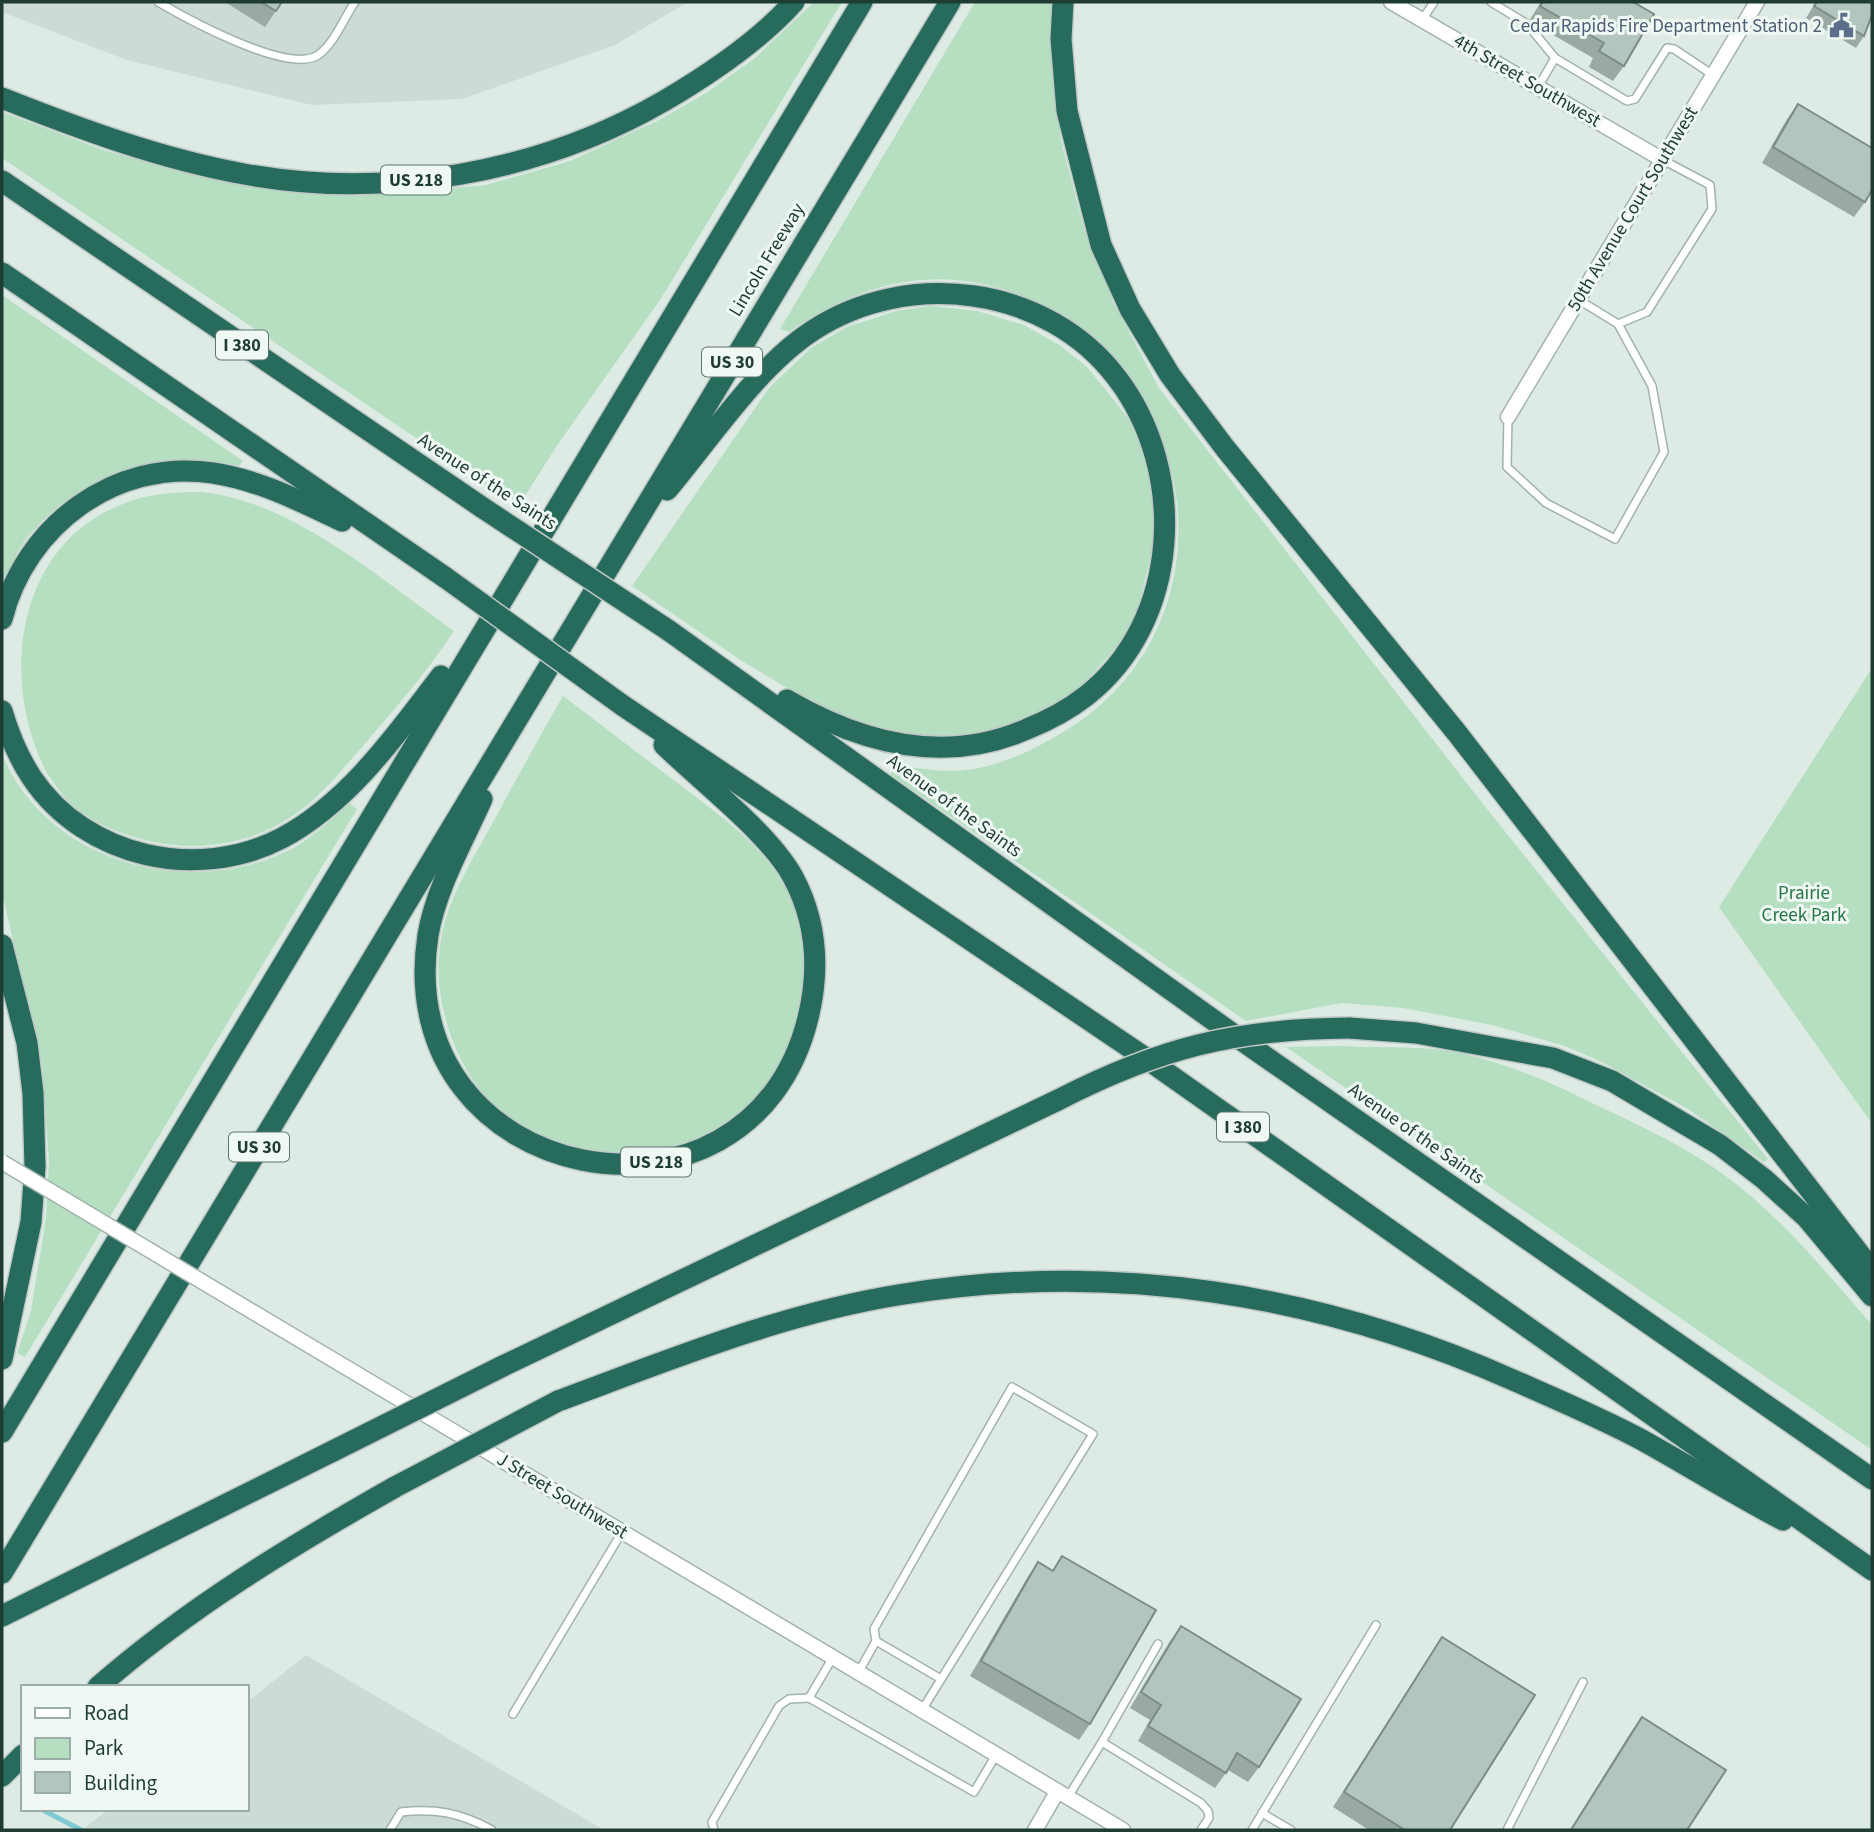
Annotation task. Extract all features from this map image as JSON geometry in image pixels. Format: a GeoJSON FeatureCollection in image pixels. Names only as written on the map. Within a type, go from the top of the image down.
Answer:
{"type":"FeatureCollection","features":[{"type":"Feature","properties":{"kind":"highway","name":"US 218"},"geometry":{"type":"LineString","coordinates":[[2,98],[122,142],[245,174],[326,182],[403,182],[463,174],[522,161],[583,141],[638,116],[734,54],[794,2]]}},
{"type":"Feature","properties":{"kind":"highway"},"geometry":{"type":"LineString","coordinates":[[2,1432],[511,581],[862,2]]}},
{"type":"Feature","properties":{"kind":"highway","name":"Lincoln Freeway"},"geometry":{"type":"LineString","coordinates":[[516,722],[950,2]]}},
{"type":"Feature","properties":{"kind":"highway"},"geometry":{"type":"LineString","coordinates":[[1063,2],[1061,39],[1067,111],[1101,245],[1130,309],[1170,374],[1225,448],[1457,733],[1872,1270]]}},
{"type":"Feature","properties":{"kind":"highway","name":"Avenue of the Saints"},"geometry":{"type":"LineString","coordinates":[[2,181],[483,508],[668,630],[1237,1037],[1872,1479]]}},
{"type":"Feature","properties":{"kind":"highway","name":"I 380"},"geometry":{"type":"LineString","coordinates":[[2,273],[446,578],[622,705],[1147,1059],[1864,1564]]}},
{"type":"Feature","properties":{"kind":"highway"},"geometry":{"type":"LineString","coordinates":[[621,546],[769,368],[812,331],[888,298],[931,292],[971,293],[1013,305],[1046,320],[1085,345],[1117,378],[1140,416],[1156,456],[1164,497],[1165,543],[1158,582],[1142,626],[1118,662],[1087,695],[1049,720],[1005,739],[961,748],[921,748],[865,738],[814,716],[668,630]]}},
{"type":"Feature","properties":{"kind":"highway"},"geometry":{"type":"LineString","coordinates":[[2,619],[8,593],[27,556],[54,523],[94,495],[134,479],[174,470],[213,473],[265,485],[404,551]]}},
{"type":"Feature","properties":{"kind":"highway"},"geometry":{"type":"LineString","coordinates":[[2,711],[13,746],[33,779],[56,808],[93,834],[128,851],[164,860],[209,861],[245,852],[282,838],[323,809],[363,772],[414,711],[511,581]]}},
{"type":"Feature","properties":{"kind":"highway","name":"US 218"},"geometry":{"type":"LineString","coordinates":[[516,722],[439,896],[428,933],[425,997],[431,1023],[457,1081],[497,1122],[550,1153],[612,1166],[640,1165],[700,1149],[729,1133],[754,1113],[791,1064],[806,1030],[816,970],[813,932],[805,902],[791,874],[752,828],[622,705]]}},
{"type":"Feature","properties":{"kind":"highway","name":"US 30"},"geometry":{"type":"LineString","coordinates":[[2,1573],[516,722]]}},
{"type":"Feature","properties":{"kind":"highway"},"geometry":{"type":"LineString","coordinates":[[2,945],[27,1043],[33,1093],[35,1167],[31,1222],[2,1359]]}},
{"type":"Feature","properties":{"kind":"highway"},"geometry":{"type":"LineString","coordinates":[[2,1616],[502,1366],[1111,1073],[1178,1049],[1284,1028],[1349,1028],[1416,1033],[1553,1058],[1612,1081],[1720,1145],[1764,1179],[1807,1218],[1872,1296]]}},
{"type":"Feature","properties":{"kind":"highway"},"geometry":{"type":"LineString","coordinates":[[101,1685],[223,1591],[291,1546],[395,1487],[558,1401],[710,1345],[795,1319],[898,1295],[988,1284],[1067,1280],[1228,1293],[1303,1307],[1394,1335],[1509,1378],[1639,1438],[1864,1564]]}},
{"type":"Feature","properties":{"kind":"highway"},"geometry":{"type":"LineString","coordinates":[[2,1776],[21,1757]]}},
{"type":"Feature","properties":{"kind":"street","name":"4th Street Southwest"},"geometry":{"type":"LineString","coordinates":[[1391,2],[1663,160]]}},
{"type":"Feature","properties":{"kind":"street","name":"50th Avenue Court Southwest"},"geometry":{"type":"LineString","coordinates":[[1508,417],[1757,2]]}},
{"type":"Feature","properties":{"kind":"street","name":"J Street Southwest"},"geometry":{"type":"LineString","coordinates":[[2,1161],[1123,1830]]}},
{"type":"Feature","properties":{"kind":"street"},"geometry":{"type":"LineString","coordinates":[[1035,1830],[1063,1795]]}},
{"type":"Feature","properties":{"kind":"lane"},"geometry":{"type":"LineString","coordinates":[[158,2],[257,50],[295,62],[317,56],[326,47],[355,2]]}},
{"type":"Feature","properties":{"kind":"lane"},"geometry":{"type":"LineString","coordinates":[[1422,20],[1434,2]]}},
{"type":"Feature","properties":{"kind":"lane"},"geometry":{"type":"LineString","coordinates":[[1491,2],[1527,24],[1555,58],[1627,101],[1635,99],[1667,48],[1674,49],[1713,75]]}},
{"type":"Feature","properties":{"kind":"lane"},"geometry":{"type":"LineString","coordinates":[[1538,87],[1555,58]]}},
{"type":"Feature","properties":{"kind":"lane"},"geometry":{"type":"LineString","coordinates":[[1618,324],[1647,313],[1712,209],[1710,185],[1663,160]]}},
{"type":"Feature","properties":{"kind":"lane"},"geometry":{"type":"LineString","coordinates":[[1508,417],[1507,467],[1546,503],[1615,539],[1664,452],[1652,386],[1618,324],[1579,300]]}},
{"type":"Feature","properties":{"kind":"lane"},"geometry":{"type":"LineString","coordinates":[[858,1673],[876,1641],[874,1629],[1012,1387],[1093,1434],[922,1710]]}},
{"type":"Feature","properties":{"kind":"lane"},"geometry":{"type":"LineString","coordinates":[[513,1714],[623,1532]]}},
{"type":"Feature","properties":{"kind":"lane"},"geometry":{"type":"LineString","coordinates":[[1252,1830],[1376,1625]]}},
{"type":"Feature","properties":{"kind":"lane"},"geometry":{"type":"LineString","coordinates":[[876,1641],[942,1679]]}},
{"type":"Feature","properties":{"kind":"lane"},"geometry":{"type":"LineString","coordinates":[[1063,1795],[1102,1742],[1158,1644]]}},
{"type":"Feature","properties":{"kind":"lane"},"geometry":{"type":"LineString","coordinates":[[809,1698],[833,1657]]}},
{"type":"Feature","properties":{"kind":"lane"},"geometry":{"type":"LineString","coordinates":[[1507,1830],[1583,1682]]}},
{"type":"Feature","properties":{"kind":"lane"},"geometry":{"type":"LineString","coordinates":[[714,1830],[712,1822],[779,1706],[789,1699],[809,1698],[974,1792],[996,1755]]}},
{"type":"Feature","properties":{"kind":"lane"},"geometry":{"type":"LineString","coordinates":[[1102,1742],[1201,1803],[1208,1811],[1209,1818],[1202,1830]]}},
{"type":"Feature","properties":{"kind":"lane"},"geometry":{"type":"LineString","coordinates":[[390,1830],[401,1812],[431,1809],[466,1816],[492,1830]]}},
{"type":"Feature","properties":{"kind":"lane"},"geometry":{"type":"LineString","coordinates":[[1262,1813],[1291,1830]]}},
{"type":"Feature","properties":{"kind":"shaded area"},"geometry":{"type":"Polygon","coordinates":[[[2,2],[688,2],[615,45],[462,99],[312,105],[127,60],[2,12],[2,2]]]}},
{"type":"Feature","properties":{"kind":"shaded area"},"geometry":{"type":"Polygon","coordinates":[[[306,1655],[604,1830],[82,1830],[106,1811],[248,1811],[248,1701],[306,1655]]]}},
{"type":"Feature","properties":{"kind":"green space"},"geometry":{"type":"Polygon","coordinates":[[[814,2],[842,2],[660,300],[558,444],[518,507],[2,158],[2,112],[106,151],[213,179],[280,190],[357,196],[486,185],[570,161],[657,121],[706,93],[755,58],[814,2]]]}},
{"type":"Feature","properties":{"kind":"green space"},"geometry":{"type":"Polygon","coordinates":[[[975,2],[1052,2],[1050,40],[1061,141],[1083,225],[1113,302],[1159,388],[1487,809],[1768,1159],[1764,1162],[1688,1109],[1604,1063],[1565,1046],[1492,1025],[1403,1008],[1341,1003],[1246,1021],[891,775],[892,766],[957,771],[979,768],[1026,752],[1060,734],[1121,684],[1160,623],[1177,555],[1174,485],[1153,418],[1113,358],[1056,312],[983,284],[932,279],[881,287],[833,305],[789,332],[780,329],[975,2]]]}},
{"type":"Feature","properties":{"kind":"green space"},"geometry":{"type":"Polygon","coordinates":[[[2,295],[243,461],[239,466],[179,461],[150,465],[93,484],[44,519],[24,542],[2,584],[2,295]]]}},
{"type":"Feature","properties":{"kind":"green space"},"geometry":{"type":"Polygon","coordinates":[[[931,306],[977,311],[1024,325],[1061,346],[1087,367],[1129,420],[1143,451],[1153,487],[1155,537],[1139,605],[1122,641],[1088,679],[1052,711],[963,740],[882,734],[836,717],[742,661],[632,586],[769,388],[811,348],[847,327],[896,311],[931,306]]]}},
{"type":"Feature","properties":{"kind":"green space"},"geometry":{"type":"Polygon","coordinates":[[[201,492],[235,498],[302,526],[366,567],[454,631],[386,719],[329,785],[301,810],[276,826],[246,838],[214,845],[181,846],[153,842],[116,831],[93,820],[66,799],[47,773],[32,738],[24,700],[21,661],[26,623],[37,586],[56,553],[83,526],[118,506],[148,496],[201,492]]]}},
{"type":"Feature","properties":{"kind":"green space","name":"Prairie Creek Park"},"geometry":{"type":"Polygon","coordinates":[[[1872,668],[1872,1124],[1719,907],[1872,668]]]}},
{"type":"Feature","properties":{"kind":"green space"},"geometry":{"type":"Polygon","coordinates":[[[563,696],[719,815],[756,848],[786,888],[798,919],[804,953],[801,1002],[779,1065],[740,1111],[690,1141],[633,1154],[575,1149],[522,1127],[478,1086],[448,1027],[441,1001],[440,948],[449,908],[472,859],[563,696]]]}},
{"type":"Feature","properties":{"kind":"green space"},"geometry":{"type":"Polygon","coordinates":[[[2,754],[22,791],[50,821],[83,844],[120,860],[160,870],[201,872],[242,867],[281,854],[300,844],[326,825],[349,803],[357,809],[25,1357],[17,1353],[31,1311],[46,1218],[49,1162],[42,1063],[2,893],[2,754]]]}},
{"type":"Feature","properties":{"kind":"green space"},"geometry":{"type":"Polygon","coordinates":[[[1286,1047],[1442,1050],[1519,1070],[1644,1128],[1695,1155],[1727,1177],[1785,1228],[1872,1325],[1872,1450],[1286,1047]]]}},
{"type":"Feature","properties":{"kind":"building"},"geometry":{"type":"Polygon","coordinates":[[[261,2],[282,2],[276,11],[261,2]]]}},
{"type":"Feature","properties":{"kind":"building"},"geometry":{"type":"Polygon","coordinates":[[[1543,2],[1633,2],[1654,14],[1624,66],[1599,51],[1604,43],[1540,6],[1543,2]]]}},
{"type":"Feature","properties":{"kind":"building"},"geometry":{"type":"Polygon","coordinates":[[[1817,2],[1872,2],[1872,15],[1864,36],[1814,6],[1817,2]]]}},
{"type":"Feature","properties":{"kind":"building"},"geometry":{"type":"Polygon","coordinates":[[[1798,104],[1872,148],[1872,190],[1865,202],[1773,147],[1798,104]]]}},
{"type":"Feature","properties":{"kind":"building"},"geometry":{"type":"Polygon","coordinates":[[[1062,1556],[1156,1610],[1090,1724],[981,1661],[1038,1562],[1053,1571],[1062,1556]]]}},
{"type":"Feature","properties":{"kind":"building"},"geometry":{"type":"Polygon","coordinates":[[[1181,1626],[1301,1699],[1259,1767],[1237,1753],[1226,1773],[1148,1726],[1161,1705],[1141,1692],[1181,1626]]]}},
{"type":"Feature","properties":{"kind":"building"},"geometry":{"type":"Polygon","coordinates":[[[1442,1637],[1535,1695],[1450,1830],[1405,1830],[1344,1792],[1442,1637]]]}},
{"type":"Feature","properties":{"kind":"building"},"geometry":{"type":"Polygon","coordinates":[[[1642,1717],[1726,1770],[1687,1830],[1571,1830],[1642,1717]]]}},
{"type":"Feature","properties":{"kind":"waterway"},"geometry":{"type":"LineString","coordinates":[[45,1811],[81,1830]]}},
{"type":"Feature","properties":{"kind":"place","name":"Cedar Rapids Fire Department Station 2"},"geometry":{"type":"Point","coordinates":[1842,26]}}]}
